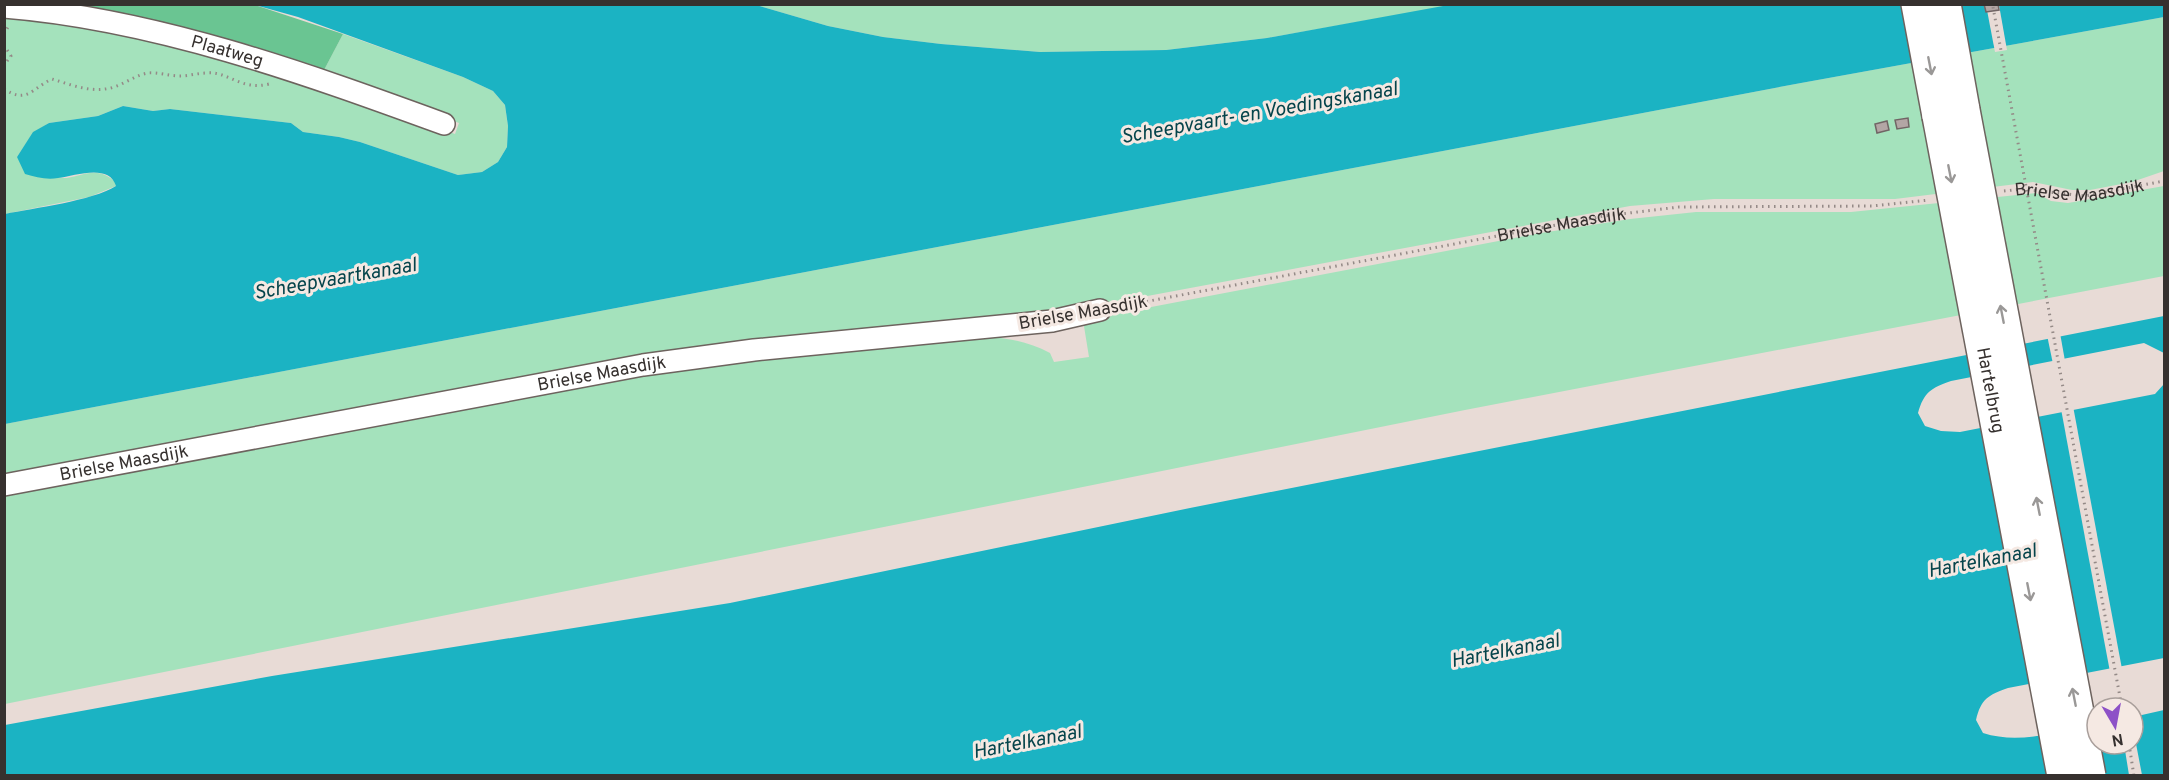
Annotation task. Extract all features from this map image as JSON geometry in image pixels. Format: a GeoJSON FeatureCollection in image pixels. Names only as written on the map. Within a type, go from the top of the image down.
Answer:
{"type":"FeatureCollection","features":[{"type":"Feature","properties":{"kind":"main road","name":"Hartelbrug"},"geometry":{"type":"LineString","coordinates":[[1918,4],[2064,776]]}},
{"type":"Feature","properties":{"kind":"main road","name":"Hartelbrug"},"geometry":{"type":"LineString","coordinates":[[1944,4],[2089,776]]}},
{"type":"Feature","properties":{"kind":"street","name":"Plaatweg"},"geometry":{"type":"LineString","coordinates":[[4,7],[37,10],[142,28],[317,78],[444,124]]}},
{"type":"Feature","properties":{"kind":"street","name":"Brielse Maasdijk"},"geometry":{"type":"LineString","coordinates":[[4,485],[643,365],[754,350],[1052,321],[1100,310]]}},
{"type":"Feature","properties":{"kind":"path"},"geometry":{"type":"LineString","coordinates":[[1992,4],[2120,696]]}},
{"type":"Feature","properties":{"kind":"path"},"geometry":{"type":"LineString","coordinates":[[4,45],[11,56],[4,65]]}},
{"type":"Feature","properties":{"kind":"path"},"geometry":{"type":"LineString","coordinates":[[4,89],[16,96],[26,96],[41,84],[52,79],[84,89],[100,90],[114,87],[151,72],[183,76],[210,72],[237,83],[259,86],[272,83],[285,69]]}},
{"type":"Feature","properties":{"kind":"path","name":"Brielse Maasdijk"},"geometry":{"type":"LineString","coordinates":[[2000,192],[2023,189],[2085,196],[2164,181]]}},
{"type":"Feature","properties":{"kind":"path","name":"Brielse Maasdijk"},"geometry":{"type":"LineString","coordinates":[[1100,310],[1604,216],[1679,207],[1872,206],[1930,200]]}},
{"type":"Feature","properties":{"kind":"path"},"geometry":{"type":"LineString","coordinates":[[2131,756],[2134,776]]}},
{"type":"Feature","properties":{"kind":"green space"},"geometry":{"type":"Polygon","coordinates":[[[58,5],[255,5],[343,34],[323,72],[58,5]]]}},
{"type":"Feature","properties":{"kind":"green space"},"geometry":{"type":"Polygon","coordinates":[[[756,5],[1454,5],[1267,38],[1166,50],[1040,52],[883,37],[828,26],[756,5]]]}},
{"type":"Feature","properties":{"kind":"green space"},"geometry":{"type":"Polygon","coordinates":[[[5,11],[120,30],[354,96],[455,134],[459,123],[323,72],[343,34],[463,77],[493,91],[505,105],[508,126],[507,147],[498,162],[482,172],[458,175],[360,142],[303,132],[291,123],[170,109],[153,111],[123,106],[98,116],[49,123],[33,133],[17,157],[56,177],[99,173],[115,182],[116,186],[89,197],[5,214],[5,11]]]}},
{"type":"Feature","properties":{"kind":"green space"},"geometry":{"type":"Polygon","coordinates":[[[2164,17],[2164,171],[2132,182],[2090,190],[2072,190],[2033,182],[1895,199],[1714,199],[1630,206],[1083,308],[941,324],[5,477],[5,424],[1801,83],[2164,17]]]}},
{"type":"Feature","properties":{"kind":"green space"},"geometry":{"type":"Polygon","coordinates":[[[2164,186],[2164,276],[1465,410],[5,704],[5,494],[684,367],[992,337],[1015,340],[1036,347],[1050,353],[1054,362],[1089,357],[1083,320],[1541,233],[1630,219],[1696,212],[1851,212],[2036,193],[2051,201],[2068,203],[2164,186]]]}},
{"type":"Feature","properties":{"kind":"water"},"geometry":{"type":"Polygon","coordinates":[[[1454,4],[2164,5],[2164,17],[1801,83],[5,424],[5,214],[78,200],[116,186],[112,179],[99,173],[49,179],[25,174],[17,157],[33,132],[49,123],[98,116],[123,106],[153,111],[170,109],[291,123],[303,132],[360,142],[458,175],[482,172],[498,162],[507,147],[508,126],[505,105],[493,91],[463,77],[298,17],[255,5],[756,5],[828,26],[883,37],[1040,52],[1166,50],[1267,38],[1454,4]]]}},
{"type":"Feature","properties":{"kind":"water","name":"Hartelkanaal"},"geometry":{"type":"Polygon","coordinates":[[[2164,316],[2164,353],[2144,343],[1951,381],[1929,392],[1918,413],[1925,426],[1941,431],[1960,432],[2155,394],[2164,384],[2164,658],[2008,688],[1995,693],[1983,702],[1976,720],[1983,733],[2011,738],[2040,736],[2085,727],[2085,756],[2145,756],[2145,714],[2164,710],[2164,775],[5,776],[5,725],[272,676],[730,603],[1190,508],[2164,316]]]}},
{"type":"Feature","properties":{"kind":"pier"},"geometry":{"type":"Polygon","coordinates":[[[1986,5],[1999,5],[2007,50],[1995,52],[1986,5]]]}},
{"type":"Feature","properties":{"kind":"pier"},"geometry":{"type":"Polygon","coordinates":[[[2060,333],[2065,361],[2053,364],[2047,335],[2060,333]]]}},
{"type":"Feature","properties":{"kind":"pier"},"geometry":{"type":"Polygon","coordinates":[[[2073,406],[2122,669],[2110,672],[2061,409],[2073,406]]]}},
{"type":"Feature","properties":{"kind":"pier"},"geometry":{"type":"Polygon","coordinates":[[[2126,756],[2138,756],[2142,775],[2129,775],[2126,756]]]}},
{"type":"Feature","properties":{"kind":"building"},"geometry":{"type":"Polygon","coordinates":[[[1984,4],[1998,4],[1999,10],[1986,12],[1984,4]]]}},
{"type":"Feature","properties":{"kind":"building"},"geometry":{"type":"Polygon","coordinates":[[[1908,118],[1909,127],[1897,129],[1895,120],[1908,118]]]}},
{"type":"Feature","properties":{"kind":"building"},"geometry":{"type":"Polygon","coordinates":[[[1887,121],[1889,130],[1877,133],[1875,124],[1887,121]]]}},
{"type":"Feature","properties":{"kind":"water label","name":"Scheepvaart- en Voedingskanaal"},"geometry":{"type":"Point","coordinates":[1259,112]}},
{"type":"Feature","properties":{"kind":"water label","name":"Scheepvaartkanaal"},"geometry":{"type":"Point","coordinates":[335,278]}}]}
